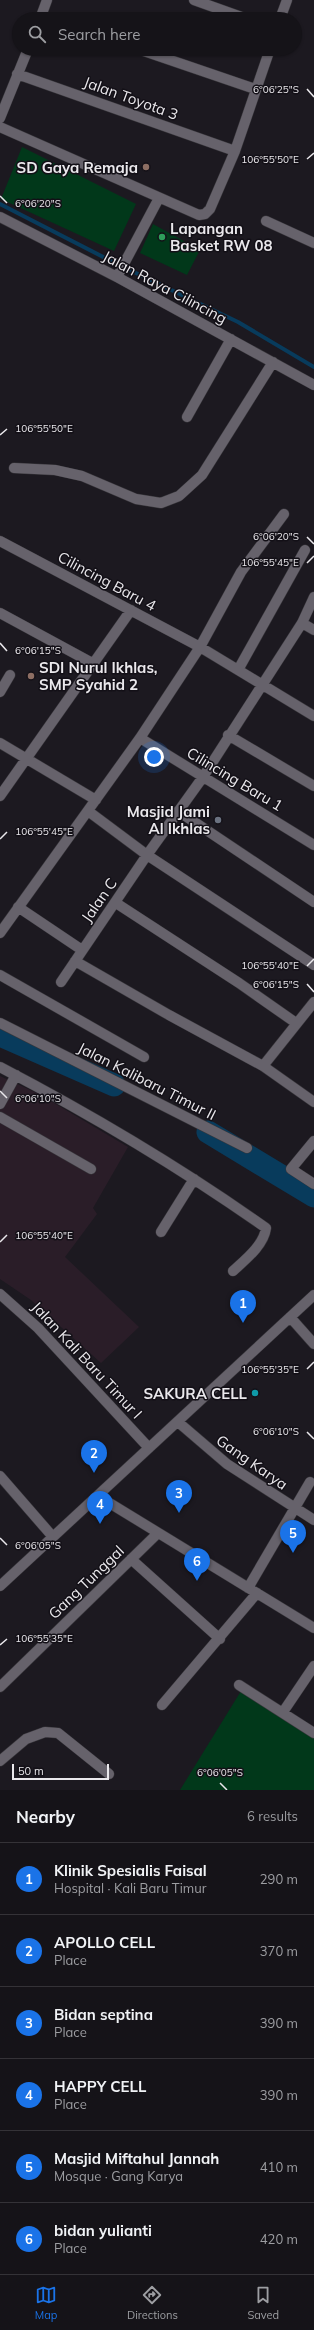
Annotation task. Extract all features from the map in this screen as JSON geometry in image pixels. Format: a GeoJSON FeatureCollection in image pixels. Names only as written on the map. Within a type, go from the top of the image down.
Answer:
{"type":"FeatureCollection","features":[{"type":"Feature","properties":{"kind":"street"},"geometry":{"type":"LineString","coordinates":[[45,12],[46,0]]}},
{"type":"Feature","properties":{"kind":"street"},"geometry":{"type":"LineString","coordinates":[[194,0],[227,12]]}},
{"type":"Feature","properties":{"kind":"street"},"geometry":{"type":"LineString","coordinates":[[283,12],[287,0]]}},
{"type":"Feature","properties":{"kind":"street"},"geometry":{"type":"LineString","coordinates":[[0,118],[25,56]]}},
{"type":"Feature","properties":{"kind":"street"},"geometry":{"type":"LineString","coordinates":[[158,56],[255,89]]}},
{"type":"Feature","properties":{"kind":"street"},"geometry":{"type":"LineString","coordinates":[[0,127],[158,198],[199,215],[205,214],[210,208],[235,151],[267,56]]}},
{"type":"Feature","properties":{"kind":"street","name":"Jalan Toyota 3"},"geometry":{"type":"LineString","coordinates":[[17,74],[235,151]]}},
{"type":"Feature","properties":{"kind":"street"},"geometry":{"type":"LineString","coordinates":[[119,274],[158,198]]}},
{"type":"Feature","properties":{"kind":"street","name":"Jalan Raya Cilincing"},"geometry":{"type":"LineString","coordinates":[[0,217],[119,274],[314,385]]}},
{"type":"Feature","properties":{"kind":"street"},"geometry":{"type":"LineString","coordinates":[[266,221],[314,243]]}},
{"type":"Feature","properties":{"kind":"street"},"geometry":{"type":"LineString","coordinates":[[187,417],[231,339]]}},
{"type":"Feature","properties":{"kind":"street"},"geometry":{"type":"LineString","coordinates":[[14,468],[55,470],[82,476],[136,499],[160,503],[179,496],[202,475],[273,362]]}},
{"type":"Feature","properties":{"kind":"street"},"geometry":{"type":"LineString","coordinates":[[0,933],[140,738],[200,647],[241,572],[284,514]]}},
{"type":"Feature","properties":{"kind":"street","name":"Cilincing Baru 4"},"geometry":{"type":"LineString","coordinates":[[0,541],[200,647],[314,716]]}},
{"type":"Feature","properties":{"kind":"street"},"geometry":{"type":"LineString","coordinates":[[238,670],[305,550]]}},
{"type":"Feature","properties":{"kind":"street","name":"Jalan C"},"geometry":{"type":"LineString","coordinates":[[61,982],[116,903],[147,855],[203,778],[228,736],[302,623],[314,596]]}},
{"type":"Feature","properties":{"kind":"street"},"geometry":{"type":"LineString","coordinates":[[0,796],[131,610]]}},
{"type":"Feature","properties":{"kind":"street"},"geometry":{"type":"LineString","coordinates":[[0,613],[94,664]]}},
{"type":"Feature","properties":{"kind":"street"},"geometry":{"type":"LineString","coordinates":[[302,623],[314,630]]}},
{"type":"Feature","properties":{"kind":"street"},"geometry":{"type":"LineString","coordinates":[[0,692],[10,675]]}},
{"type":"Feature","properties":{"kind":"street"},"geometry":{"type":"LineString","coordinates":[[228,736],[314,786]]}},
{"type":"Feature","properties":{"kind":"street","name":"Cilincing Baru 1"},"geometry":{"type":"LineString","coordinates":[[140,738],[314,845]]}},
{"type":"Feature","properties":{"kind":"street"},"geometry":{"type":"LineString","coordinates":[[0,743],[26,760],[96,800]]}},
{"type":"Feature","properties":{"kind":"street"},"geometry":{"type":"LineString","coordinates":[[88,811],[147,855],[314,965]]}},
{"type":"Feature","properties":{"kind":"street"},"geometry":{"type":"LineString","coordinates":[[178,811],[314,902]]}},
{"type":"Feature","properties":{"kind":"street"},"geometry":{"type":"LineString","coordinates":[[116,903],[296,1023]]}},
{"type":"Feature","properties":{"kind":"street"},"geometry":{"type":"LineString","coordinates":[[18,907],[82,950]]}},
{"type":"Feature","properties":{"kind":"street"},"geometry":{"type":"LineString","coordinates":[[75,961],[169,1016],[263,1066],[314,1102]]}},
{"type":"Feature","properties":{"kind":"street"},"geometry":{"type":"LineString","coordinates":[[0,975],[144,1057]]}},
{"type":"Feature","properties":{"kind":"street"},"geometry":{"type":"LineString","coordinates":[[263,1066],[314,1002]]}},
{"type":"Feature","properties":{"kind":"street","name":"Jalan Kalibaru Timur II"},"geometry":{"type":"LineString","coordinates":[[0,1023],[247,1148]]}},
{"type":"Feature","properties":{"kind":"street"},"geometry":{"type":"LineString","coordinates":[[0,1067],[68,1102],[194,1179],[266,1228],[265,1235],[246,1259],[233,1271]]}},
{"type":"Feature","properties":{"kind":"street"},"geometry":{"type":"LineString","coordinates":[[0,1104],[16,1075]]}},
{"type":"Feature","properties":{"kind":"street"},"geometry":{"type":"LineString","coordinates":[[0,1117],[91,1169]]}},
{"type":"Feature","properties":{"kind":"street"},"geometry":{"type":"LineString","coordinates":[[314,1141],[292,1170],[314,1184]]}},
{"type":"Feature","properties":{"kind":"street"},"geometry":{"type":"LineString","coordinates":[[161,1232],[194,1179]]}},
{"type":"Feature","properties":{"kind":"street","name":"Jalan Kali Baru Timur I"},"geometry":{"type":"LineString","coordinates":[[0,1294],[38,1328],[149,1448]]}},
{"type":"Feature","properties":{"kind":"street"},"geometry":{"type":"LineString","coordinates":[[0,1586],[314,1295]]}},
{"type":"Feature","properties":{"kind":"street"},"geometry":{"type":"LineString","coordinates":[[290,1317],[314,1344]]}},
{"type":"Feature","properties":{"kind":"street","name":"Gang Karya"},"geometry":{"type":"LineString","coordinates":[[178,1422],[217,1457],[294,1509],[314,1520]]}},
{"type":"Feature","properties":{"kind":"street"},"geometry":{"type":"LineString","coordinates":[[0,1476],[53,1537]]}},
{"type":"Feature","properties":{"kind":"street"},"geometry":{"type":"LineString","coordinates":[[248,1588],[310,1482]]}},
{"type":"Feature","properties":{"kind":"street"},"geometry":{"type":"LineString","coordinates":[[98,1496],[314,1628]]}},
{"type":"Feature","properties":{"kind":"street","name":"Gang Tunggal"},"geometry":{"type":"LineString","coordinates":[[0,1687],[158,1533]]}},
{"type":"Feature","properties":{"kind":"street"},"geometry":{"type":"LineString","coordinates":[[131,1559],[220,1639]]}},
{"type":"Feature","properties":{"kind":"street"},"geometry":{"type":"LineString","coordinates":[[162,1704],[220,1639],[257,1594]]}},
{"type":"Feature","properties":{"kind":"street"},"geometry":{"type":"LineString","coordinates":[[283,1712],[314,1666]]}},
{"type":"Feature","properties":{"kind":"street"},"geometry":{"type":"LineString","coordinates":[[239,1685],[314,1733]]}},
{"type":"Feature","properties":{"kind":"street"},"geometry":{"type":"LineString","coordinates":[[0,1762],[26,1738],[45,1732],[58,1733],[109,1774]]}},
{"type":"Feature","properties":{"kind":"shaded area"},"geometry":{"type":"Polygon","coordinates":[[[0,1076],[39,1094],[128,1147],[93,1208],[97,1214],[65,1257],[139,1327],[101,1363],[31,1300],[0,1279],[0,1076]]]}},
{"type":"Feature","properties":{"kind":"green space"},"geometry":{"type":"Polygon","coordinates":[[[22,147],[136,204],[114,251],[1,199],[22,147]]]}},
{"type":"Feature","properties":{"kind":"green space","name":"Lapangan Basket RW 08"},"geometry":{"type":"Polygon","coordinates":[[[153,224],[200,250],[187,275],[140,253],[153,224]]]}},
{"type":"Feature","properties":{"kind":"green space"},"geometry":{"type":"Polygon","coordinates":[[[241,1691],[314,1737],[314,1790],[180,1790],[241,1691]]]}},
{"type":"Feature","properties":{"kind":"waterway"},"geometry":{"type":"LineString","coordinates":[[0,204],[113,262],[238,322],[314,367]]}},
{"type":"Feature","properties":{"kind":"waterway"},"geometry":{"type":"LineString","coordinates":[[0,1035],[114,1085]]}},
{"type":"Feature","properties":{"kind":"waterway"},"geometry":{"type":"LineString","coordinates":[[208,1132],[314,1196]]}},
{"type":"Feature","properties":{"kind":"place","name":"SD Gaya Remaja"},"geometry":{"type":"Point","coordinates":[146,167]}},
{"type":"Feature","properties":{"kind":"place","name":"Lapangan Basket RW 08"},"geometry":{"type":"Point","coordinates":[162,237]}},
{"type":"Feature","properties":{"kind":"place","name":"SDI Nurul Ikhlas, SMP Syahid 2"},"geometry":{"type":"Point","coordinates":[31,676]}},
{"type":"Feature","properties":{"kind":"place","name":"Masjid Jami Al Ikhlas"},"geometry":{"type":"Point","coordinates":[218,820]}},
{"type":"Feature","properties":{"kind":"place","name":"Klinik Spesialis Faisal"},"geometry":{"type":"Point","coordinates":[243,1323]}},
{"type":"Feature","properties":{"kind":"place","name":"SAKURA CELL"},"geometry":{"type":"Point","coordinates":[255,1393]}},
{"type":"Feature","properties":{"kind":"place","name":"APOLLO CELL"},"geometry":{"type":"Point","coordinates":[94,1473]}},
{"type":"Feature","properties":{"kind":"place","name":"Bidan septina"},"geometry":{"type":"Point","coordinates":[179,1513]}},
{"type":"Feature","properties":{"kind":"place","name":"HAPPY CELL"},"geometry":{"type":"Point","coordinates":[100,1524]}},
{"type":"Feature","properties":{"kind":"place","name":"Masjid Miftahul Jannah"},"geometry":{"type":"Point","coordinates":[293,1553]}},
{"type":"Feature","properties":{"kind":"place","name":"bidan yulianti"},"geometry":{"type":"Point","coordinates":[197,1581]}}]}
